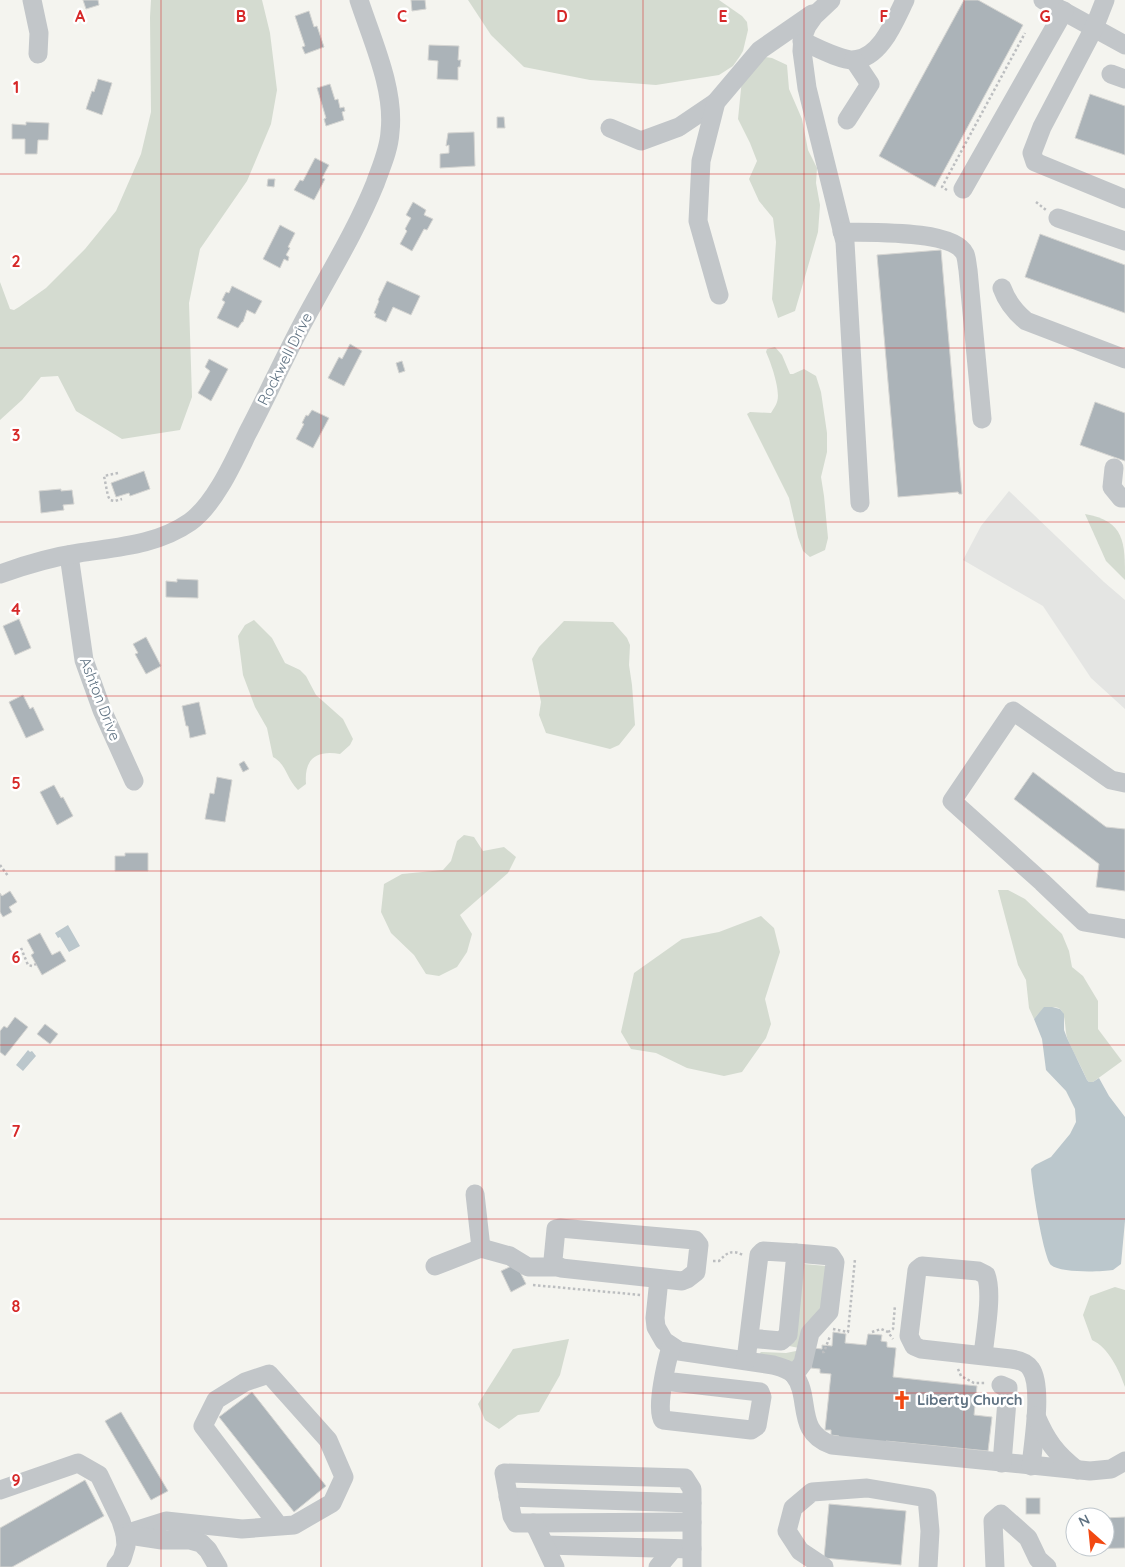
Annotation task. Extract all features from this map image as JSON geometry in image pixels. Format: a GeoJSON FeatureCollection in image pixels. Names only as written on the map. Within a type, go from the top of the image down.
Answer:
{"type":"FeatureCollection","features":[{"type":"Feature","properties":{"kind":"street"},"geometry":{"type":"LineString","coordinates":[[32,0],[39,33],[38,54]]}},
{"type":"Feature","properties":{"kind":"street","name":"Rockwell Drive"},"geometry":{"type":"LineString","coordinates":[[0,574],[23,566],[69,555],[145,543],[178,529],[192,521],[200,513],[228,473],[296,336],[352,236],[387,150],[391,126],[388,92],[359,0]]}},
{"type":"Feature","properties":{"kind":"street"},"geometry":{"type":"LineString","coordinates":[[802,41],[854,60],[872,53],[887,36],[904,0]]}},
{"type":"Feature","properties":{"kind":"street"},"geometry":{"type":"LineString","coordinates":[[1043,0],[1125,45]]}},
{"type":"Feature","properties":{"kind":"street"},"geometry":{"type":"LineString","coordinates":[[1104,0],[1094,28],[1042,127],[1032,153],[1034,162],[1125,199]]}},
{"type":"Feature","properties":{"kind":"street"},"geometry":{"type":"LineString","coordinates":[[829,2],[810,21],[804,31],[802,51],[807,88],[844,237],[860,503]]}},
{"type":"Feature","properties":{"kind":"street"},"geometry":{"type":"LineString","coordinates":[[610,128],[641,141],[679,127],[716,102],[760,50],[829,2]]}},
{"type":"Feature","properties":{"kind":"street"},"geometry":{"type":"LineString","coordinates":[[963,189],[1064,12]]}},
{"type":"Feature","properties":{"kind":"street"},"geometry":{"type":"LineString","coordinates":[[847,120],[870,84],[854,60]]}},
{"type":"Feature","properties":{"kind":"street"},"geometry":{"type":"LineString","coordinates":[[716,102],[702,161],[698,222],[718,296]]}},
{"type":"Feature","properties":{"kind":"street"},"geometry":{"type":"LineString","coordinates":[[1058,218],[1125,241]]}},
{"type":"Feature","properties":{"kind":"street"},"geometry":{"type":"LineString","coordinates":[[844,237],[938,237],[953,243],[965,254],[982,419]]}},
{"type":"Feature","properties":{"kind":"street"},"geometry":{"type":"LineString","coordinates":[[1002,288],[1006,299],[1016,313],[1026,321],[1125,359]]}},
{"type":"Feature","properties":{"kind":"street"},"geometry":{"type":"LineString","coordinates":[[1114,468],[1112,487],[1120,498],[1125,498]]}},
{"type":"Feature","properties":{"kind":"street","name":"Ashton Drive"},"geometry":{"type":"LineString","coordinates":[[69,555],[84,660],[102,710],[134,781]]}},
{"type":"Feature","properties":{"kind":"street"},"geometry":{"type":"LineString","coordinates":[[1125,783],[1111,780],[1013,711],[952,801],[1084,922],[1125,929]]}},
{"type":"Feature","properties":{"kind":"street"},"geometry":{"type":"LineString","coordinates":[[475,1194],[481,1248]]}},
{"type":"Feature","properties":{"kind":"street"},"geometry":{"type":"LineString","coordinates":[[435,1266],[481,1248],[510,1256],[528,1267],[560,1267],[659,1279],[687,1280],[696,1272],[699,1244],[696,1240],[559,1228],[556,1229],[553,1262],[560,1267]]}},
{"type":"Feature","properties":{"kind":"street"},"geometry":{"type":"LineString","coordinates":[[746,1360],[759,1255],[762,1251],[831,1256],[835,1262],[829,1312],[810,1333],[802,1363],[794,1375]]}},
{"type":"Feature","properties":{"kind":"street"},"geometry":{"type":"LineString","coordinates":[[749,1338],[781,1341],[788,1336],[796,1253]]}},
{"type":"Feature","properties":{"kind":"street"},"geometry":{"type":"LineString","coordinates":[[983,1355],[988,1295],[986,1275],[978,1271],[922,1266],[917,1270],[908,1336],[916,1348],[1016,1360],[1030,1367],[1036,1380],[1036,1414],[1031,1466]]}},
{"type":"Feature","properties":{"kind":"street"},"geometry":{"type":"LineString","coordinates":[[659,1279],[655,1322],[661,1338],[671,1347],[679,1350],[780,1367],[794,1375],[800,1389],[808,1423],[814,1434],[824,1442],[832,1445],[1090,1471],[1110,1469],[1125,1461]]}},
{"type":"Feature","properties":{"kind":"street"},"geometry":{"type":"LineString","coordinates":[[664,1381],[760,1392],[762,1397],[757,1426],[751,1430],[663,1420],[660,1410],[664,1381],[671,1347]]}},
{"type":"Feature","properties":{"kind":"street"},"geometry":{"type":"LineString","coordinates":[[125,1534],[166,1521],[242,1529],[294,1525],[332,1504],[344,1477],[328,1440],[269,1374],[245,1382],[216,1400],[203,1426],[279,1526]]}},
{"type":"Feature","properties":{"kind":"street"},"geometry":{"type":"LineString","coordinates":[[1001,1384],[1008,1388],[1002,1463]]}},
{"type":"Feature","properties":{"kind":"street"},"geometry":{"type":"LineString","coordinates":[[1036,1414],[1051,1446],[1077,1470]]}},
{"type":"Feature","properties":{"kind":"street"},"geometry":{"type":"LineString","coordinates":[[0,1490],[78,1463],[99,1475],[125,1534],[126,1546],[122,1559],[117,1566]]}},
{"type":"Feature","properties":{"kind":"street"},"geometry":{"type":"LineString","coordinates":[[545,1545],[673,1548],[692,1558],[692,1522],[692,1503],[692,1489],[685,1478],[504,1473],[512,1516],[516,1523],[692,1522]]}},
{"type":"Feature","properties":{"kind":"street"},"geometry":{"type":"LineString","coordinates":[[824,1567],[800,1551],[788,1531],[793,1508],[812,1492],[867,1488],[927,1498],[930,1531],[928,1567]]}},
{"type":"Feature","properties":{"kind":"street"},"geometry":{"type":"LineString","coordinates":[[508,1497],[692,1503]]}},
{"type":"Feature","properties":{"kind":"street"},"geometry":{"type":"LineString","coordinates":[[995,1567],[993,1521],[1001,1514],[1028,1538],[1038,1559],[1047,1567]]}},
{"type":"Feature","properties":{"kind":"street"},"geometry":{"type":"LineString","coordinates":[[533,1523],[555,1567]]}},
{"type":"Feature","properties":{"kind":"street"},"geometry":{"type":"LineString","coordinates":[[125,1534],[162,1540],[190,1540],[201,1543],[208,1550],[218,1567]]}},
{"type":"Feature","properties":{"kind":"street"},"geometry":{"type":"LineString","coordinates":[[658,1567],[673,1548]]}},
{"type":"Feature","properties":{"kind":"path"},"geometry":{"type":"LineString","coordinates":[[963,189],[956,195],[942,187],[1025,33]]}},
{"type":"Feature","properties":{"kind":"path"},"geometry":{"type":"LineString","coordinates":[[1008,54],[1013,56]]}},
{"type":"Feature","properties":{"kind":"path"},"geometry":{"type":"LineString","coordinates":[[979,106],[984,108]]}},
{"type":"Feature","properties":{"kind":"path"},"geometry":{"type":"LineString","coordinates":[[950,159],[956,162]]}},
{"type":"Feature","properties":{"kind":"path"},"geometry":{"type":"LineString","coordinates":[[118,472],[104,476],[110,500],[122,499]]}},
{"type":"Feature","properties":{"kind":"path"},"geometry":{"type":"LineString","coordinates":[[0,865],[8,876]]}},
{"type":"Feature","properties":{"kind":"path"},"geometry":{"type":"LineString","coordinates":[[22,948],[28,965],[36,964]]}},
{"type":"Feature","properties":{"kind":"path"},"geometry":{"type":"LineString","coordinates":[[697,1260],[719,1262],[727,1253],[732,1252],[759,1260]]}},
{"type":"Feature","properties":{"kind":"path"},"geometry":{"type":"LineString","coordinates":[[534,1285],[649,1296]]}},
{"type":"Feature","properties":{"kind":"path"},"geometry":{"type":"LineString","coordinates":[[888,1332],[893,1329],[895,1305]]}},
{"type":"Feature","properties":{"kind":"shaded area"},"geometry":{"type":"Polygon","coordinates":[[[151,0],[262,0],[270,33],[277,90],[271,124],[247,181],[200,249],[189,303],[192,397],[180,430],[122,439],[76,411],[58,376],[41,377],[22,400],[0,420],[0,282],[10,309],[14,310],[46,288],[85,249],[116,211],[141,154],[151,112],[151,0]]]}},
{"type":"Feature","properties":{"kind":"shaded area"},"geometry":{"type":"Polygon","coordinates":[[[468,0],[719,0],[742,16],[747,22],[748,30],[740,56],[733,66],[719,75],[656,85],[590,80],[524,67],[491,35],[468,0]]]}},
{"type":"Feature","properties":{"kind":"shaded area"},"geometry":{"type":"Polygon","coordinates":[[[759,56],[772,58],[787,65],[789,89],[802,119],[808,150],[817,168],[816,183],[820,205],[818,232],[795,311],[778,318],[772,299],[776,242],[773,218],[759,201],[749,179],[757,161],[738,119],[742,79],[759,56]]]}},
{"type":"Feature","properties":{"kind":"shaded area"},"geometry":{"type":"Polygon","coordinates":[[[775,347],[782,355],[790,374],[804,369],[816,376],[821,392],[827,433],[827,452],[821,477],[828,538],[825,550],[810,557],[803,551],[798,537],[789,498],[747,414],[750,412],[771,413],[777,403],[777,384],[766,352],[767,349],[775,347]]]}},
{"type":"Feature","properties":{"kind":"shaded area"},"geometry":{"type":"Polygon","coordinates":[[[1009,491],[1125,600],[1125,709],[1091,678],[1043,606],[963,560],[981,526],[1009,491]]]}},
{"type":"Feature","properties":{"kind":"shaded area"},"geometry":{"type":"Polygon","coordinates":[[[1085,514],[1108,522],[1120,535],[1123,544],[1125,580],[1106,561],[1085,514]]]}},
{"type":"Feature","properties":{"kind":"shaded area"},"geometry":{"type":"Polygon","coordinates":[[[254,620],[272,638],[285,663],[300,670],[306,676],[316,695],[343,719],[353,739],[350,745],[340,754],[324,753],[313,758],[307,768],[306,784],[298,790],[278,760],[273,757],[267,728],[255,707],[243,675],[238,636],[245,625],[254,620]]]}},
{"type":"Feature","properties":{"kind":"shaded area"},"geometry":{"type":"Polygon","coordinates":[[[564,621],[613,622],[627,638],[630,645],[629,665],[635,725],[619,745],[610,749],[546,733],[539,715],[541,702],[532,659],[539,647],[564,621]]]}},
{"type":"Feature","properties":{"kind":"shaded area"},"geometry":{"type":"Polygon","coordinates":[[[464,835],[474,837],[483,851],[504,847],[516,857],[508,873],[460,915],[472,934],[467,952],[457,967],[439,976],[426,974],[414,955],[391,933],[381,912],[384,884],[402,874],[443,870],[451,861],[457,841],[464,835]]]}},
{"type":"Feature","properties":{"kind":"shaded area"},"geometry":{"type":"Polygon","coordinates":[[[998,890],[1008,890],[1025,899],[1062,934],[1069,951],[1072,967],[1083,976],[1098,1001],[1098,1029],[1122,1061],[1093,1082],[1087,1080],[1070,1045],[1063,1013],[1060,1009],[1056,1007],[1047,1009],[1034,1019],[1029,1008],[1026,980],[1018,965],[998,890]]]}},
{"type":"Feature","properties":{"kind":"shaded area"},"geometry":{"type":"Polygon","coordinates":[[[761,916],[774,928],[780,952],[765,999],[771,1024],[766,1038],[742,1072],[724,1076],[687,1068],[656,1053],[631,1049],[621,1032],[634,973],[682,939],[719,932],[761,916]]]}},
{"type":"Feature","properties":{"kind":"shaded area"},"geometry":{"type":"Polygon","coordinates":[[[68,925],[80,946],[69,952],[60,937],[58,938],[55,933],[68,925]]]}},
{"type":"Feature","properties":{"kind":"shaded area"},"geometry":{"type":"Polygon","coordinates":[[[1044,1007],[1060,1009],[1064,1014],[1064,1030],[1087,1080],[1093,1082],[1099,1078],[1109,1096],[1125,1117],[1125,1221],[1121,1264],[1113,1270],[1080,1271],[1056,1268],[1051,1265],[1048,1259],[1041,1235],[1031,1169],[1051,1157],[1070,1134],[1076,1122],[1075,1109],[1066,1091],[1046,1070],[1042,1039],[1034,1019],[1044,1007]]]}},
{"type":"Feature","properties":{"kind":"shaded area"},"geometry":{"type":"Polygon","coordinates":[[[28,1050],[32,1051],[36,1056],[23,1071],[16,1065],[28,1050]]]}},
{"type":"Feature","properties":{"kind":"shaded area"},"geometry":{"type":"Polygon","coordinates":[[[804,1264],[826,1266],[821,1312],[799,1348],[789,1346],[795,1341],[796,1337],[804,1264]]]}},
{"type":"Feature","properties":{"kind":"shaded area"},"geometry":{"type":"Polygon","coordinates":[[[1115,1287],[1125,1290],[1125,1387],[1108,1354],[1092,1340],[1083,1315],[1090,1296],[1115,1287]]]}},
{"type":"Feature","properties":{"kind":"shaded area"},"geometry":{"type":"Polygon","coordinates":[[[569,1339],[560,1375],[539,1412],[518,1415],[499,1429],[485,1420],[478,1404],[513,1349],[569,1339]]]}},
{"type":"Feature","properties":{"kind":"shaded area"},"geometry":{"type":"Polygon","coordinates":[[[796,1351],[798,1354],[796,1364],[759,1354],[761,1352],[786,1353],[796,1351]]]}},
{"type":"Feature","properties":{"kind":"building"},"geometry":{"type":"Polygon","coordinates":[[[83,0],[98,0],[99,5],[86,9],[83,0]]]}},
{"type":"Feature","properties":{"kind":"building"},"geometry":{"type":"Polygon","coordinates":[[[411,0],[425,0],[426,9],[412,11],[411,0]]]}},
{"type":"Feature","properties":{"kind":"building"},"geometry":{"type":"Polygon","coordinates":[[[964,0],[978,0],[1023,25],[935,187],[879,156],[964,0]]]}},
{"type":"Feature","properties":{"kind":"building"},"geometry":{"type":"Polygon","coordinates":[[[309,11],[314,27],[317,26],[324,47],[305,54],[302,47],[305,46],[295,16],[309,11]]]}},
{"type":"Feature","properties":{"kind":"building"},"geometry":{"type":"Polygon","coordinates":[[[429,45],[459,46],[458,60],[461,60],[460,67],[458,67],[458,80],[437,79],[438,61],[428,60],[429,45]]]}},
{"type":"Feature","properties":{"kind":"building"},"geometry":{"type":"Polygon","coordinates":[[[98,79],[112,83],[102,115],[86,109],[98,79]]]}},
{"type":"Feature","properties":{"kind":"building"},"geometry":{"type":"Polygon","coordinates":[[[330,84],[335,100],[338,99],[340,108],[344,107],[345,111],[342,112],[344,120],[326,126],[324,119],[326,118],[317,88],[330,84]]]}},
{"type":"Feature","properties":{"kind":"building"},"geometry":{"type":"Polygon","coordinates":[[[1090,94],[1125,106],[1125,155],[1075,138],[1090,94]]]}},
{"type":"Feature","properties":{"kind":"building"},"geometry":{"type":"Polygon","coordinates":[[[497,117],[504,117],[505,128],[497,128],[497,117]]]}},
{"type":"Feature","properties":{"kind":"building"},"geometry":{"type":"Polygon","coordinates":[[[26,122],[49,123],[48,140],[38,140],[37,154],[25,154],[25,139],[12,139],[12,124],[26,125],[26,122]]]}},
{"type":"Feature","properties":{"kind":"building"},"geometry":{"type":"Polygon","coordinates":[[[474,132],[475,166],[440,168],[440,154],[449,153],[449,145],[446,146],[448,133],[474,132]]]}},
{"type":"Feature","properties":{"kind":"building"},"geometry":{"type":"Polygon","coordinates":[[[315,158],[329,165],[322,178],[325,179],[314,200],[294,190],[300,180],[303,181],[315,158]]]}},
{"type":"Feature","properties":{"kind":"building"},"geometry":{"type":"Polygon","coordinates":[[[268,179],[275,179],[274,187],[267,186],[268,179]]]}},
{"type":"Feature","properties":{"kind":"building"},"geometry":{"type":"Polygon","coordinates":[[[413,202],[426,210],[424,215],[433,219],[427,230],[424,229],[412,251],[400,244],[411,218],[406,215],[413,202]]]}},
{"type":"Feature","properties":{"kind":"building"},"geometry":{"type":"Polygon","coordinates":[[[280,225],[295,233],[286,255],[289,257],[288,261],[284,259],[280,268],[263,259],[280,225]]]}},
{"type":"Feature","properties":{"kind":"building"},"geometry":{"type":"Polygon","coordinates":[[[1040,234],[1125,265],[1125,313],[1025,277],[1040,234]]]}},
{"type":"Feature","properties":{"kind":"building"},"geometry":{"type":"Polygon","coordinates":[[[941,250],[962,494],[958,492],[898,497],[877,255],[941,250]]]}},
{"type":"Feature","properties":{"kind":"building"},"geometry":{"type":"Polygon","coordinates":[[[387,281],[420,296],[411,315],[393,307],[386,322],[375,317],[376,314],[374,313],[378,300],[387,281]]]}},
{"type":"Feature","properties":{"kind":"building"},"geometry":{"type":"Polygon","coordinates":[[[232,286],[262,301],[255,314],[247,310],[243,322],[238,328],[217,318],[225,302],[222,300],[226,292],[229,293],[232,286]]]}},
{"type":"Feature","properties":{"kind":"building"},"geometry":{"type":"Polygon","coordinates":[[[350,344],[362,351],[344,386],[328,378],[339,357],[342,359],[350,344]]]}},
{"type":"Feature","properties":{"kind":"building"},"geometry":{"type":"Polygon","coordinates":[[[209,359],[228,369],[211,401],[198,393],[210,371],[205,367],[209,359]]]}},
{"type":"Feature","properties":{"kind":"building"},"geometry":{"type":"Polygon","coordinates":[[[402,361],[405,371],[399,373],[396,363],[402,361]]]}},
{"type":"Feature","properties":{"kind":"building"},"geometry":{"type":"Polygon","coordinates":[[[1095,402],[1125,413],[1125,461],[1080,445],[1095,402]]]}},
{"type":"Feature","properties":{"kind":"building"},"geometry":{"type":"Polygon","coordinates":[[[312,410],[329,418],[313,448],[296,439],[304,424],[302,423],[306,415],[308,416],[312,410]]]}},
{"type":"Feature","properties":{"kind":"building"},"geometry":{"type":"Polygon","coordinates":[[[144,471],[150,489],[130,496],[129,493],[116,497],[111,483],[144,471]]]}},
{"type":"Feature","properties":{"kind":"building"},"geometry":{"type":"Polygon","coordinates":[[[61,489],[61,491],[72,490],[74,504],[63,505],[64,510],[41,513],[39,491],[61,489]]]}},
{"type":"Feature","properties":{"kind":"building"},"geometry":{"type":"Polygon","coordinates":[[[177,579],[198,580],[198,598],[166,597],[166,581],[177,582],[177,579]]]}},
{"type":"Feature","properties":{"kind":"building"},"geometry":{"type":"Polygon","coordinates":[[[19,619],[31,648],[15,655],[3,626],[19,619]]]}},
{"type":"Feature","properties":{"kind":"building"},"geometry":{"type":"Polygon","coordinates":[[[146,637],[161,666],[146,674],[135,654],[138,653],[133,644],[146,637]]]}},
{"type":"Feature","properties":{"kind":"building"},"geometry":{"type":"Polygon","coordinates":[[[23,695],[30,709],[33,707],[44,730],[26,738],[9,702],[23,695]]]}},
{"type":"Feature","properties":{"kind":"building"},"geometry":{"type":"Polygon","coordinates":[[[199,702],[206,734],[190,738],[182,706],[199,702]]]}},
{"type":"Feature","properties":{"kind":"building"},"geometry":{"type":"Polygon","coordinates":[[[244,761],[249,769],[243,772],[239,764],[244,761]]]}},
{"type":"Feature","properties":{"kind":"building"},"geometry":{"type":"Polygon","coordinates":[[[1033,772],[1106,827],[1125,829],[1125,891],[1096,887],[1099,864],[1014,799],[1033,772]]]}},
{"type":"Feature","properties":{"kind":"building"},"geometry":{"type":"Polygon","coordinates":[[[217,777],[232,780],[225,822],[205,819],[210,793],[214,794],[217,777]]]}},
{"type":"Feature","properties":{"kind":"building"},"geometry":{"type":"Polygon","coordinates":[[[54,785],[73,816],[57,825],[40,792],[54,785]]]}},
{"type":"Feature","properties":{"kind":"building"},"geometry":{"type":"Polygon","coordinates":[[[125,853],[148,853],[148,871],[115,871],[115,856],[125,856],[125,853]]]}},
{"type":"Feature","properties":{"kind":"building"},"geometry":{"type":"Polygon","coordinates":[[[10,891],[17,902],[9,907],[12,912],[3,917],[0,912],[0,893],[2,896],[10,891]]]}},
{"type":"Feature","properties":{"kind":"building"},"geometry":{"type":"Polygon","coordinates":[[[40,933],[52,955],[60,951],[66,961],[42,975],[31,955],[34,953],[27,940],[40,933]]]}},
{"type":"Feature","properties":{"kind":"building"},"geometry":{"type":"Polygon","coordinates":[[[15,1017],[28,1027],[5,1056],[0,1052],[0,1031],[4,1026],[7,1028],[15,1017]]]}},
{"type":"Feature","properties":{"kind":"building"},"geometry":{"type":"Polygon","coordinates":[[[45,1024],[58,1034],[50,1044],[37,1034],[45,1024]]]}},
{"type":"Feature","properties":{"kind":"building"},"geometry":{"type":"Polygon","coordinates":[[[516,1264],[526,1284],[511,1292],[501,1271],[516,1264]]]}},
{"type":"Feature","properties":{"kind":"building","name":"Liberty Church"},"geometry":{"type":"Polygon","coordinates":[[[833,1332],[846,1334],[845,1343],[866,1345],[868,1334],[882,1335],[881,1341],[887,1342],[887,1347],[896,1348],[893,1377],[977,1386],[974,1415],[992,1417],[988,1451],[886,1441],[885,1444],[839,1439],[839,1436],[831,1435],[831,1430],[825,1430],[831,1374],[820,1373],[820,1369],[811,1368],[813,1348],[822,1349],[822,1345],[832,1346],[833,1332]]]}},
{"type":"Feature","properties":{"kind":"building"},"geometry":{"type":"Polygon","coordinates":[[[252,1392],[326,1486],[294,1512],[219,1417],[252,1392]]]}},
{"type":"Feature","properties":{"kind":"building"},"geometry":{"type":"Polygon","coordinates":[[[121,1412],[168,1491],[151,1500],[105,1421],[121,1412]]]}},
{"type":"Feature","properties":{"kind":"building"},"geometry":{"type":"Polygon","coordinates":[[[85,1480],[104,1516],[12,1567],[0,1567],[0,1528],[85,1480]]]}},
{"type":"Feature","properties":{"kind":"building"},"geometry":{"type":"Polygon","coordinates":[[[1026,1498],[1040,1498],[1040,1514],[1026,1514],[1026,1498]]]}},
{"type":"Feature","properties":{"kind":"building"},"geometry":{"type":"Polygon","coordinates":[[[829,1504],[906,1511],[901,1565],[824,1558],[829,1504]]]}},
{"type":"Feature","properties":{"kind":"building"},"geometry":{"type":"Polygon","coordinates":[[[1125,1517],[1125,1548],[1115,1548],[1115,1518],[1125,1517]]]}},
{"type":"Feature","properties":{"kind":"place","name":"Liberty Church"},"geometry":{"type":"Point","coordinates":[902,1400]}}]}
